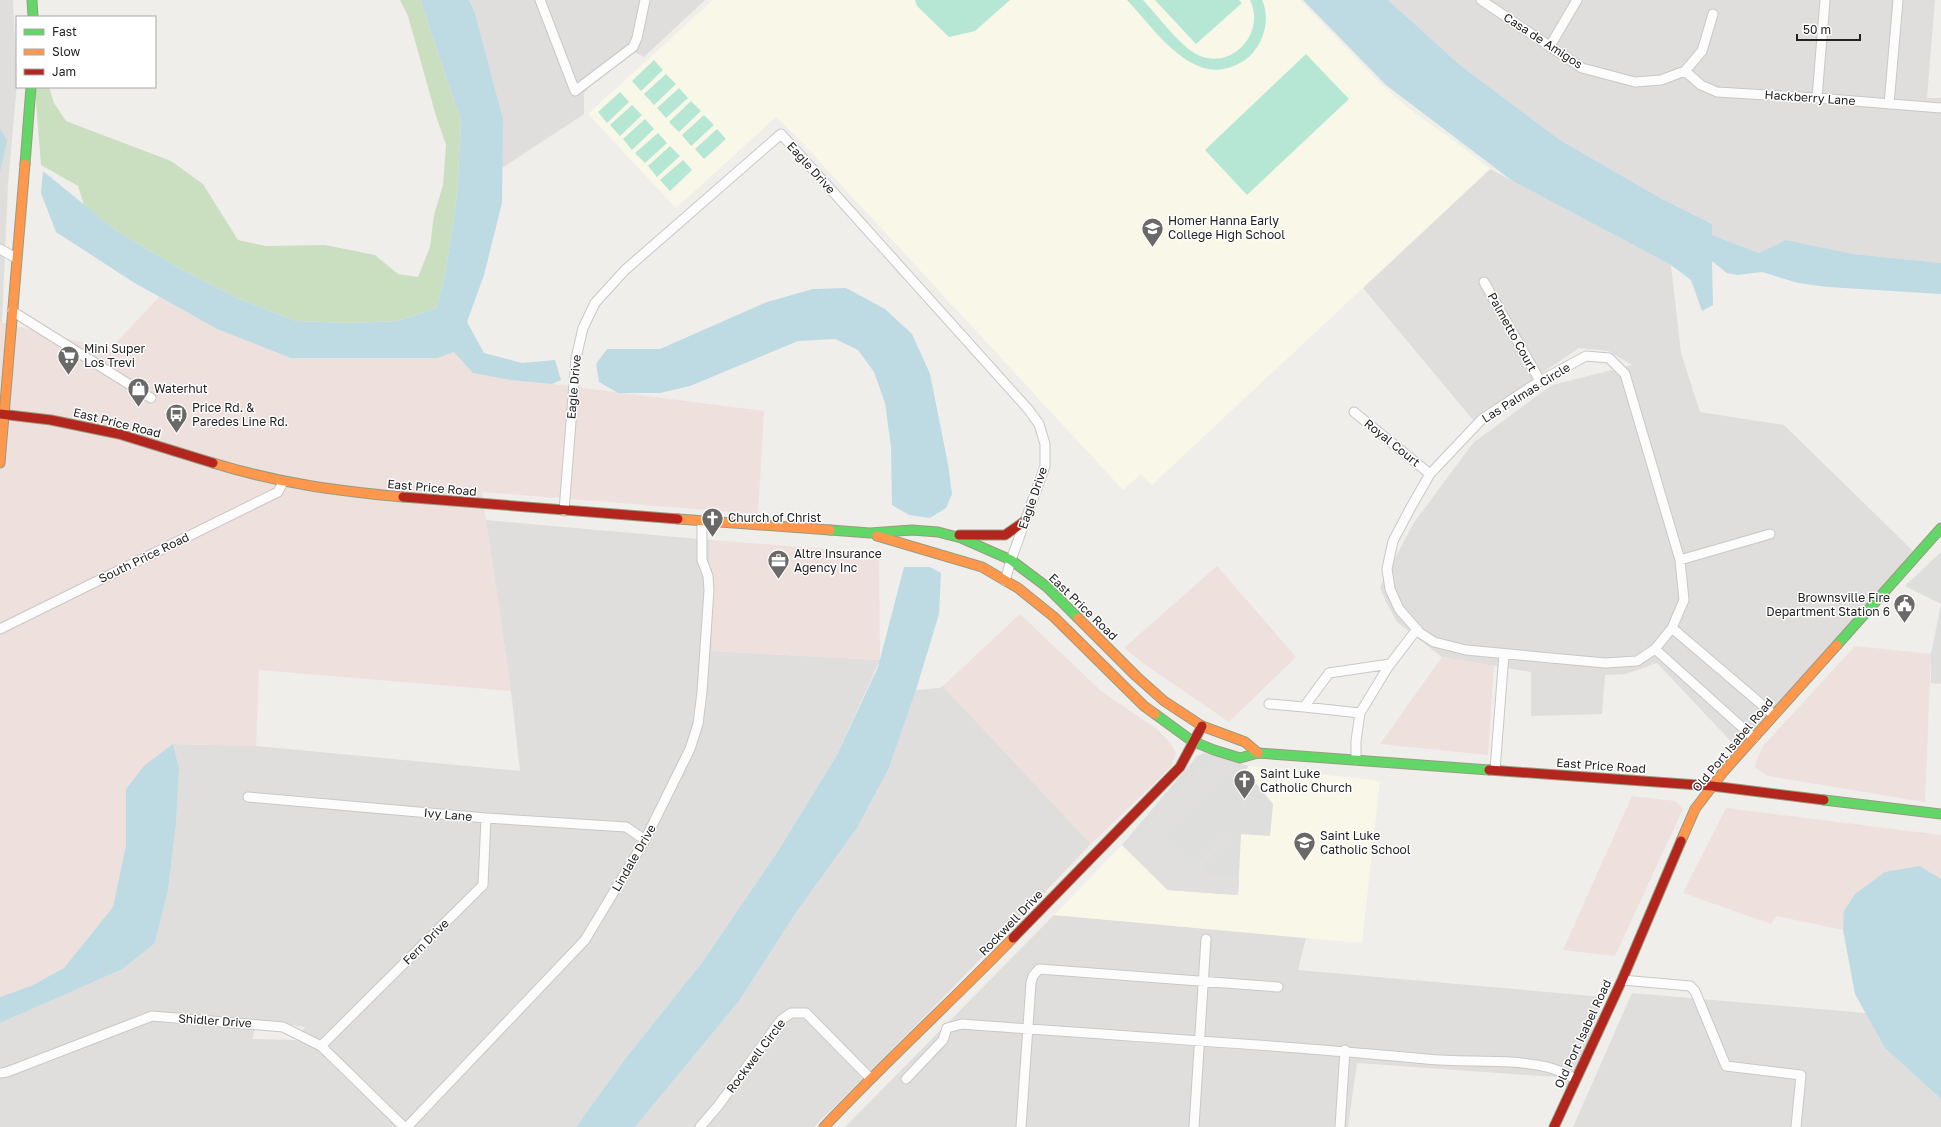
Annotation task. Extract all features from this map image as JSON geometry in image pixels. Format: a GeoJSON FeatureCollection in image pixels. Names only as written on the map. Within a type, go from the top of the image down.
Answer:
{"type":"FeatureCollection","features":[{"type":"Feature","properties":{"kind":"main road"},"geometry":{"type":"LineString","coordinates":[[32,0],[33,16]]}},
{"type":"Feature","properties":{"kind":"main road"},"geometry":{"type":"LineString","coordinates":[[0,463],[2,415],[31,88]]}},
{"type":"Feature","properties":{"kind":"main road","name":"East Price Road"},"geometry":{"type":"LineString","coordinates":[[2,415],[51,420],[119,434],[224,468],[283,482],[344,492],[564,511],[870,533],[912,530],[938,532],[961,538],[1011,560],[1047,587],[1164,701],[1202,726],[1245,742],[1258,753]]}},
{"type":"Feature","properties":{"kind":"main road"},"geometry":{"type":"LineString","coordinates":[[949,535],[1005,535],[1025,521]]}},
{"type":"Feature","properties":{"kind":"main road","name":"Old Port Isabel Road"},"geometry":{"type":"LineString","coordinates":[[1554,1127],[1622,980],[1695,809],[1712,786],[1774,715],[1941,528]]}},
{"type":"Feature","properties":{"kind":"main road","name":"East Price Road"},"geometry":{"type":"LineString","coordinates":[[870,533],[955,558],[982,568],[1018,588],[1054,617],[1144,706],[1192,741],[1240,758],[1258,753],[1712,786],[1941,814]]}},
{"type":"Feature","properties":{"kind":"main road","name":"Rockwell Drive"},"geometry":{"type":"LineString","coordinates":[[824,1127],[870,1078],[936,1017],[1180,767],[1192,741],[1202,726]]}},
{"type":"Feature","properties":{"kind":"street"},"geometry":{"type":"LineString","coordinates":[[540,0],[575,91],[633,47],[637,38],[645,0]]}},
{"type":"Feature","properties":{"kind":"street","name":"Casa de Amigos"},"geometry":{"type":"LineString","coordinates":[[1481,0],[1582,68],[1635,82],[1661,80],[1685,71],[1702,52],[1713,14]]}},
{"type":"Feature","properties":{"kind":"street"},"geometry":{"type":"LineString","coordinates":[[1550,46],[1577,0]]}},
{"type":"Feature","properties":{"kind":"street"},"geometry":{"type":"LineString","coordinates":[[1817,98],[1825,0]]}},
{"type":"Feature","properties":{"kind":"street"},"geometry":{"type":"LineString","coordinates":[[1889,104],[1898,0]]}},
{"type":"Feature","properties":{"kind":"street","name":"Hackberry Lane"},"geometry":{"type":"LineString","coordinates":[[1685,71],[1701,85],[1717,92],[1941,108]]}},
{"type":"Feature","properties":{"kind":"street","name":"Eagle Drive"},"geometry":{"type":"LineString","coordinates":[[564,511],[576,358],[583,328],[595,303],[625,270],[781,134],[1028,409],[1039,424],[1046,444],[1046,466],[1011,560],[1005,581]]}},
{"type":"Feature","properties":{"kind":"street"},"geometry":{"type":"LineString","coordinates":[[0,249],[16,258]]}},
{"type":"Feature","properties":{"kind":"street","name":"Palmetto Court"},"geometry":{"type":"LineString","coordinates":[[1484,282],[1540,381]]}},
{"type":"Feature","properties":{"kind":"street"},"geometry":{"type":"LineString","coordinates":[[12,311],[151,398]]}},
{"type":"Feature","properties":{"kind":"street","name":"Las Palmas Circle"},"geometry":{"type":"LineString","coordinates":[[1586,356],[1609,358],[1625,374],[1680,560],[1684,600],[1672,628],[1655,649],[1637,661],[1605,663],[1504,654],[1466,650],[1434,642],[1416,628],[1399,609],[1390,589],[1387,569],[1393,541],[1430,474],[1482,419],[1540,381],[1586,356]]}},
{"type":"Feature","properties":{"kind":"street","name":"Royal Court"},"geometry":{"type":"LineString","coordinates":[[1354,412],[1430,474]]}},
{"type":"Feature","properties":{"kind":"street","name":"South Price Road"},"geometry":{"type":"LineString","coordinates":[[0,629],[278,492],[283,482]]}},
{"type":"Feature","properties":{"kind":"street","name":"Lindale Drive"},"geometry":{"type":"LineString","coordinates":[[407,1127],[585,940],[646,840],[690,749],[698,724],[702,692],[709,590],[708,576],[702,560],[702,521]]}},
{"type":"Feature","properties":{"kind":"street"},"geometry":{"type":"LineString","coordinates":[[1680,560],[1770,534]]}},
{"type":"Feature","properties":{"kind":"street"},"geometry":{"type":"LineString","coordinates":[[1356,760],[1356,741],[1360,712],[1390,664],[1416,628]]}},
{"type":"Feature","properties":{"kind":"street"},"geometry":{"type":"LineString","coordinates":[[1672,628],[1774,715]]}},
{"type":"Feature","properties":{"kind":"street"},"geometry":{"type":"LineString","coordinates":[[1655,649],[1754,738]]}},
{"type":"Feature","properties":{"kind":"street"},"geometry":{"type":"LineString","coordinates":[[1494,770],[1504,654]]}},
{"type":"Feature","properties":{"kind":"street"},"geometry":{"type":"LineString","coordinates":[[1304,707],[1329,673],[1390,664]]}},
{"type":"Feature","properties":{"kind":"street"},"geometry":{"type":"LineString","coordinates":[[1269,704],[1360,712]]}},
{"type":"Feature","properties":{"kind":"street","name":"Ivy Lane"},"geometry":{"type":"LineString","coordinates":[[248,798],[486,818],[626,827],[646,840]]}},
{"type":"Feature","properties":{"kind":"street","name":"Fern Drive"},"geometry":{"type":"LineString","coordinates":[[321,1046],[483,885],[486,818]]}},
{"type":"Feature","properties":{"kind":"street"},"geometry":{"type":"LineString","coordinates":[[1194,1127],[1206,939]]}},
{"type":"Feature","properties":{"kind":"street"},"geometry":{"type":"LineString","coordinates":[[1021,1127],[1029,1030],[1031,983],[1033,976],[1039,969],[1278,987]]}},
{"type":"Feature","properties":{"kind":"street"},"geometry":{"type":"LineString","coordinates":[[1622,980],[1690,986],[1695,991],[1726,1066],[1801,1075],[1796,1127]]}},
{"type":"Feature","properties":{"kind":"street","name":"Rockwell Circle"},"geometry":{"type":"LineString","coordinates":[[700,1127],[718,1106],[781,1020],[791,1014],[806,1013],[870,1078]]}},
{"type":"Feature","properties":{"kind":"street","name":"Shidler Drive"},"geometry":{"type":"LineString","coordinates":[[0,1073],[4,1074],[152,1016],[283,1027],[321,1046],[404,1127]]}},
{"type":"Feature","properties":{"kind":"street"},"geometry":{"type":"LineString","coordinates":[[936,1017],[947,1028],[998,1032],[1009,1027],[1029,1030],[1200,1042],[1345,1050],[1429,1059],[1523,1064],[1548,1067],[1576,1079]]}},
{"type":"Feature","properties":{"kind":"street"},"geometry":{"type":"LineString","coordinates":[[906,1079],[943,1040],[947,1028]]}},
{"type":"Feature","properties":{"kind":"street"},"geometry":{"type":"LineString","coordinates":[[1340,1127],[1345,1050]]}},
{"type":"Feature","properties":{"kind":"shaded area"},"geometry":{"type":"Polygon","coordinates":[[[0,0],[13,0],[17,88],[8,184],[2,322],[0,322],[0,0]]]}},
{"type":"Feature","properties":{"kind":"shaded area"},"geometry":{"type":"Polygon","coordinates":[[[469,0],[705,0],[644,57],[625,47],[584,93],[584,114],[502,168],[503,119],[475,13],[469,0]]]}},
{"type":"Feature","properties":{"kind":"shaded area","name":"Homer Hanna Early College High School"},"geometry":{"type":"Polygon","coordinates":[[[713,0],[1300,0],[1381,84],[1413,112],[1456,142],[1490,169],[1152,485],[1141,474],[1123,490],[796,136],[776,117],[676,208],[588,114],[713,0]]]}},
{"type":"Feature","properties":{"kind":"shaded area"},"geometry":{"type":"Polygon","coordinates":[[[1388,0],[1935,0],[1927,98],[1941,98],[1941,263],[1854,254],[1786,240],[1759,253],[1712,235],[1712,224],[1662,199],[1560,140],[1460,65],[1388,0]]]}},
{"type":"Feature","properties":{"kind":"shaded area"},"geometry":{"type":"Polygon","coordinates":[[[1490,169],[1671,265],[1681,353],[1700,412],[1784,425],[1913,551],[1741,752],[1657,663],[1626,674],[1605,675],[1602,714],[1531,716],[1531,672],[1442,657],[1397,622],[1386,602],[1380,587],[1413,524],[1473,443],[1552,385],[1632,365],[1608,351],[1579,348],[1473,420],[1363,288],[1490,169]]]}},
{"type":"Feature","properties":{"kind":"shaded area"},"geometry":{"type":"Polygon","coordinates":[[[159,297],[217,329],[291,358],[437,358],[454,352],[473,373],[510,380],[764,411],[758,514],[482,492],[511,691],[259,670],[256,746],[173,744],[126,789],[126,845],[113,907],[64,968],[31,986],[0,997],[0,322],[110,349],[159,297]]]}},
{"type":"Feature","properties":{"kind":"shaded area"},"geometry":{"type":"Polygon","coordinates":[[[486,520],[710,540],[712,651],[880,660],[837,755],[780,848],[704,960],[625,1059],[576,1127],[0,1127],[0,1023],[64,994],[155,943],[168,890],[176,825],[179,768],[173,744],[256,746],[520,771],[511,691],[486,520]],[[258,1020],[252,1039],[296,1040],[305,1027],[258,1020]]]}},
{"type":"Feature","properties":{"kind":"shaded area"},"geometry":{"type":"Polygon","coordinates":[[[710,540],[879,553],[880,660],[712,651],[710,540]]]}},
{"type":"Feature","properties":{"kind":"shaded area"},"geometry":{"type":"Polygon","coordinates":[[[1941,552],[1941,604],[1905,586],[1941,552]]]}},
{"type":"Feature","properties":{"kind":"shaded area"},"geometry":{"type":"Polygon","coordinates":[[[1217,566],[1296,657],[1229,722],[1147,666],[1124,648],[1217,566]]]}},
{"type":"Feature","properties":{"kind":"shaded area"},"geometry":{"type":"Polygon","coordinates":[[[1941,604],[1941,684],[1931,683],[1931,654],[1941,604]]]}},
{"type":"Feature","properties":{"kind":"shaded area"},"geometry":{"type":"Polygon","coordinates":[[[1020,614],[1101,691],[1158,730],[1171,744],[1176,753],[1170,768],[1091,844],[943,686],[1020,614]]]}},
{"type":"Feature","properties":{"kind":"shaded area"},"geometry":{"type":"Polygon","coordinates":[[[1855,646],[1931,654],[1925,802],[1768,776],[1755,768],[1756,761],[1763,746],[1855,646]]]}},
{"type":"Feature","properties":{"kind":"shaded area"},"geometry":{"type":"Polygon","coordinates":[[[1442,657],[1494,666],[1488,755],[1380,744],[1442,657]]]}},
{"type":"Feature","properties":{"kind":"shaded area"},"geometry":{"type":"Polygon","coordinates":[[[943,686],[1091,844],[936,1005],[814,1127],[635,1127],[739,1001],[795,914],[857,828],[889,768],[916,690],[940,688],[943,686]]]}},
{"type":"Feature","properties":{"kind":"shaded area"},"geometry":{"type":"Polygon","coordinates":[[[1205,753],[1248,766],[1246,771],[1273,804],[1270,836],[1241,834],[1238,895],[1168,890],[1122,845],[1197,756],[1205,753]]]}},
{"type":"Feature","properties":{"kind":"shaded area"},"geometry":{"type":"Polygon","coordinates":[[[1217,760],[1248,766],[1245,771],[1232,770],[1164,838],[1191,867],[1228,831],[1234,836],[1203,865],[1210,874],[1217,877],[1239,879],[1238,895],[1168,890],[1124,847],[1201,766],[1206,770],[1217,760]]]}},
{"type":"Feature","properties":{"kind":"shaded area","name":"Saint Luke Catholic School"},"geometry":{"type":"Polygon","coordinates":[[[1248,766],[1380,781],[1362,943],[1054,915],[1122,845],[1168,890],[1241,834],[1245,771],[1248,766]]]}},
{"type":"Feature","properties":{"kind":"shaded area"},"geometry":{"type":"Polygon","coordinates":[[[1632,796],[1675,801],[1683,809],[1615,956],[1563,950],[1632,796]]]}},
{"type":"Feature","properties":{"kind":"shaded area"},"geometry":{"type":"Polygon","coordinates":[[[1726,808],[1941,835],[1941,879],[1920,866],[1845,911],[1843,930],[1777,916],[1771,924],[1683,893],[1726,808]]]}},
{"type":"Feature","properties":{"kind":"shaded area"},"geometry":{"type":"Polygon","coordinates":[[[1054,915],[1306,938],[1298,970],[1604,997],[1570,1092],[1556,1077],[1357,1063],[1348,1127],[845,1127],[1054,915]]]}},
{"type":"Feature","properties":{"kind":"shaded area"},"geometry":{"type":"Polygon","coordinates":[[[1632,993],[1866,1013],[1885,1048],[1941,1099],[1941,1127],[1573,1127],[1632,993]]]}},
{"type":"Feature","properties":{"kind":"green space"},"geometry":{"type":"Polygon","coordinates":[[[400,0],[420,0],[461,121],[457,195],[446,269],[437,308],[397,321],[352,323],[296,321],[239,299],[184,271],[115,230],[84,205],[78,186],[41,165],[35,90],[37,88],[49,88],[54,103],[66,121],[171,161],[203,184],[238,240],[266,246],[325,245],[375,255],[398,274],[418,277],[430,247],[434,215],[443,185],[446,145],[436,116],[408,16],[400,0]]]}},
{"type":"Feature","properties":{"kind":"green space"},"geometry":{"type":"Polygon","coordinates":[[[915,0],[1010,0],[975,31],[949,37],[917,6],[915,0]]]}},
{"type":"Feature","properties":{"kind":"green space"},"geometry":{"type":"Polygon","coordinates":[[[1127,0],[1143,0],[1184,45],[1198,55],[1211,59],[1223,58],[1234,53],[1243,46],[1250,36],[1254,12],[1250,0],[1262,0],[1266,24],[1260,42],[1255,51],[1249,57],[1231,67],[1215,70],[1201,67],[1186,60],[1160,37],[1127,0]]]}},
{"type":"Feature","properties":{"kind":"green space"},"geometry":{"type":"Polygon","coordinates":[[[1155,0],[1239,0],[1242,3],[1196,44],[1155,0]]]}},
{"type":"Feature","properties":{"kind":"green space"},"geometry":{"type":"Polygon","coordinates":[[[1306,54],[1349,99],[1247,195],[1205,150],[1306,54]]]}},
{"type":"Feature","properties":{"kind":"green space"},"geometry":{"type":"Polygon","coordinates":[[[654,60],[663,70],[641,91],[632,81],[654,60]]]}},
{"type":"Feature","properties":{"kind":"green space"},"geometry":{"type":"Polygon","coordinates":[[[666,74],[676,84],[654,105],[644,94],[666,74]]]}},
{"type":"Feature","properties":{"kind":"green space"},"geometry":{"type":"Polygon","coordinates":[[[679,88],[688,98],[666,118],[657,108],[679,88]]]}},
{"type":"Feature","properties":{"kind":"green space"},"geometry":{"type":"Polygon","coordinates":[[[620,92],[629,102],[607,123],[598,112],[620,92]]]}},
{"type":"Feature","properties":{"kind":"green space"},"geometry":{"type":"Polygon","coordinates":[[[691,101],[701,111],[679,132],[669,122],[691,101]]]}},
{"type":"Feature","properties":{"kind":"green space"},"geometry":{"type":"Polygon","coordinates":[[[632,105],[642,115],[620,136],[610,125],[632,105]]]}},
{"type":"Feature","properties":{"kind":"green space"},"geometry":{"type":"Polygon","coordinates":[[[704,115],[714,125],[691,146],[682,135],[704,115]]]}},
{"type":"Feature","properties":{"kind":"green space"},"geometry":{"type":"Polygon","coordinates":[[[645,119],[654,129],[632,150],[623,139],[645,119]]]}},
{"type":"Feature","properties":{"kind":"green space"},"geometry":{"type":"Polygon","coordinates":[[[717,129],[726,139],[704,159],[695,149],[717,129]]]}},
{"type":"Feature","properties":{"kind":"green space"},"geometry":{"type":"Polygon","coordinates":[[[658,133],[667,143],[645,163],[635,153],[658,133]]]}},
{"type":"Feature","properties":{"kind":"green space"},"geometry":{"type":"Polygon","coordinates":[[[670,146],[680,156],[657,177],[648,166],[670,146]]]}},
{"type":"Feature","properties":{"kind":"green space"},"geometry":{"type":"Polygon","coordinates":[[[683,160],[692,170],[670,191],[660,180],[683,160]]]}},
{"type":"Feature","properties":{"kind":"water"},"geometry":{"type":"Polygon","coordinates":[[[420,0],[469,0],[475,13],[503,119],[502,203],[484,275],[467,322],[484,353],[522,363],[555,360],[561,380],[552,384],[510,380],[473,373],[454,352],[437,358],[291,358],[217,329],[133,282],[56,232],[41,193],[43,171],[115,230],[184,271],[239,299],[296,321],[352,323],[397,321],[437,308],[446,269],[457,195],[461,121],[420,0]]]}},
{"type":"Feature","properties":{"kind":"water"},"geometry":{"type":"Polygon","coordinates":[[[1303,0],[1388,0],[1460,65],[1560,140],[1662,199],[1712,224],[1712,235],[1759,253],[1786,240],[1854,254],[1941,263],[1941,294],[1828,287],[1798,283],[1762,272],[1737,275],[1727,273],[1712,261],[1713,305],[1702,311],[1691,280],[1671,265],[1511,180],[1386,85],[1303,0]]]}},
{"type":"Feature","properties":{"kind":"water"},"geometry":{"type":"Polygon","coordinates":[[[0,128],[7,141],[0,172],[0,128]]]}},
{"type":"Feature","properties":{"kind":"water"},"geometry":{"type":"Polygon","coordinates":[[[846,288],[885,309],[912,334],[930,374],[948,464],[952,494],[946,508],[930,518],[909,515],[892,505],[891,447],[885,403],[874,372],[858,350],[835,339],[798,341],[690,386],[660,393],[618,393],[599,382],[596,364],[607,349],[660,349],[767,302],[813,289],[846,288]]]}},
{"type":"Feature","properties":{"kind":"water"},"geometry":{"type":"Polygon","coordinates":[[[904,567],[930,567],[941,573],[939,614],[916,690],[889,768],[857,828],[795,914],[739,1001],[635,1127],[576,1127],[625,1059],[704,960],[780,848],[837,755],[878,667],[904,567]]]}},
{"type":"Feature","properties":{"kind":"water"},"geometry":{"type":"Polygon","coordinates":[[[173,744],[179,768],[176,825],[168,890],[155,943],[122,969],[0,1023],[0,997],[31,986],[64,968],[113,907],[126,845],[126,789],[144,766],[173,744]]]}},
{"type":"Feature","properties":{"kind":"water"},"geometry":{"type":"Polygon","coordinates":[[[1920,866],[1941,879],[1941,1099],[1885,1048],[1855,994],[1843,930],[1844,911],[1855,894],[1885,872],[1920,866]]]}},
{"type":"Feature","properties":{"kind":"traffic: fast"},"geometry":{"type":"LineString","coordinates":[[32,0],[33,16]]}},
{"type":"Feature","properties":{"kind":"traffic: fast"},"geometry":{"type":"LineString","coordinates":[[25,164],[31,88]]}},
{"type":"Feature","properties":{"kind":"traffic: fast"},"geometry":{"type":"LineString","coordinates":[[1837,645],[1941,528]]}},
{"type":"Feature","properties":{"kind":"traffic: fast"},"geometry":{"type":"LineString","coordinates":[[830,530],[870,533],[912,530],[938,532],[961,538],[1011,560],[1047,587],[1078,618]]}},
{"type":"Feature","properties":{"kind":"traffic: fast"},"geometry":{"type":"LineString","coordinates":[[1155,714],[1192,741],[1240,758],[1258,753],[1489,770]]}},
{"type":"Feature","properties":{"kind":"traffic: fast"},"geometry":{"type":"LineString","coordinates":[[1824,800],[1941,814]]}},
{"type":"Feature","properties":{"kind":"traffic: slow"},"geometry":{"type":"LineString","coordinates":[[0,463],[25,164]]}},
{"type":"Feature","properties":{"kind":"traffic: slow"},"geometry":{"type":"LineString","coordinates":[[213,463],[284,481],[355,492],[403,497]]}},
{"type":"Feature","properties":{"kind":"traffic: slow"},"geometry":{"type":"LineString","coordinates":[[678,519],[830,530]]}},
{"type":"Feature","properties":{"kind":"traffic: slow"},"geometry":{"type":"LineString","coordinates":[[877,536],[982,567],[1018,588],[1054,617],[1144,706],[1155,714]]}},
{"type":"Feature","properties":{"kind":"traffic: slow"},"geometry":{"type":"LineString","coordinates":[[1078,618],[1136,676],[1164,701],[1202,726],[1245,742],[1258,753]]}},
{"type":"Feature","properties":{"kind":"traffic: slow"},"geometry":{"type":"LineString","coordinates":[[1681,841],[1695,809],[1724,771],[1837,645]]}},
{"type":"Feature","properties":{"kind":"traffic: slow"},"geometry":{"type":"LineString","coordinates":[[824,1127],[1013,938]]}},
{"type":"Feature","properties":{"kind":"traffic: jam"},"geometry":{"type":"LineString","coordinates":[[0,414],[51,420],[119,434],[213,463]]}},
{"type":"Feature","properties":{"kind":"traffic: jam"},"geometry":{"type":"LineString","coordinates":[[403,497],[678,519]]}},
{"type":"Feature","properties":{"kind":"traffic: jam"},"geometry":{"type":"LineString","coordinates":[[959,535],[1005,535],[1025,521]]}},
{"type":"Feature","properties":{"kind":"traffic: jam"},"geometry":{"type":"LineString","coordinates":[[1013,938],[1180,767],[1202,726]]}},
{"type":"Feature","properties":{"kind":"traffic: jam"},"geometry":{"type":"LineString","coordinates":[[1489,770],[1712,786],[1824,800]]}},
{"type":"Feature","properties":{"kind":"traffic: jam"},"geometry":{"type":"LineString","coordinates":[[1554,1127],[1622,980],[1681,841]]}},
{"type":"Feature","properties":{"kind":"place","name":"Homer Hanna Early College High School"},"geometry":{"type":"Point","coordinates":[1152,248]}},
{"type":"Feature","properties":{"kind":"place","name":"Mini Super Los Trevi"},"geometry":{"type":"Point","coordinates":[69,376]}},
{"type":"Feature","properties":{"kind":"place","name":"Waterhut"},"geometry":{"type":"Point","coordinates":[138,408]}},
{"type":"Feature","properties":{"kind":"place","name":"Price Rd. & Paredes Line Rd."},"geometry":{"type":"Point","coordinates":[177,434]}},
{"type":"Feature","properties":{"kind":"place","name":"Church of Christ"},"geometry":{"type":"Point","coordinates":[712,538]}},
{"type":"Feature","properties":{"kind":"place","name":"Altre Insurance Agency Inc"},"geometry":{"type":"Point","coordinates":[779,580]}},
{"type":"Feature","properties":{"kind":"place","name":"Brownsville Fire Department Station 6"},"geometry":{"type":"Point","coordinates":[1905,624]}},
{"type":"Feature","properties":{"kind":"place","name":"Saint Luke Catholic Church"},"geometry":{"type":"Point","coordinates":[1245,800]}},
{"type":"Feature","properties":{"kind":"place","name":"Saint Luke Catholic School"},"geometry":{"type":"Point","coordinates":[1305,862]}}]}
